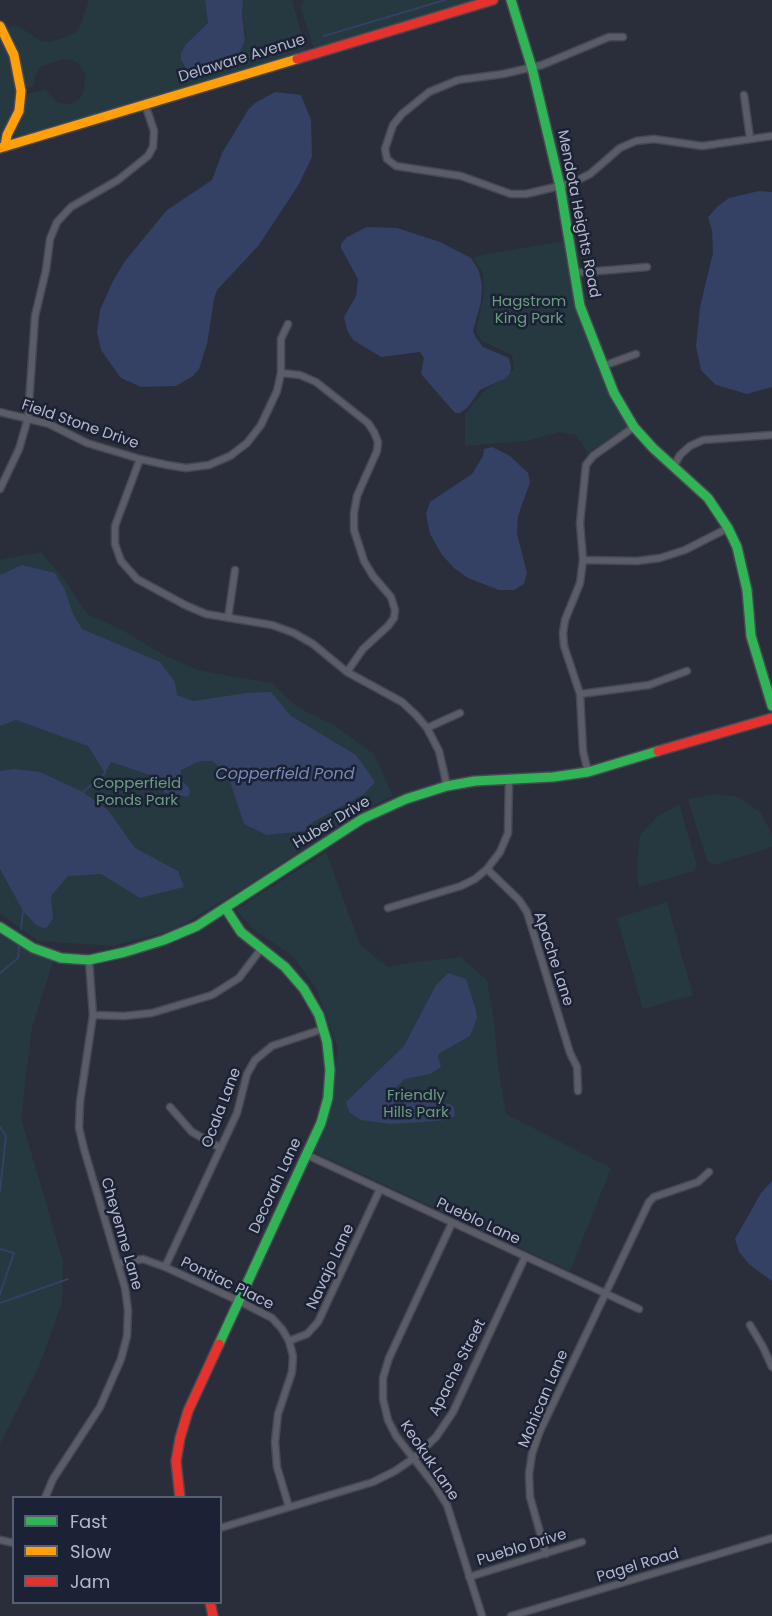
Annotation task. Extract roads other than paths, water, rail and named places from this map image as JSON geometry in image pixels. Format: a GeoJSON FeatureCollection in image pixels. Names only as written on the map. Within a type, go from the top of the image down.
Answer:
{"type":"FeatureCollection","features":[{"type":"Feature","properties":{"kind":"street","name":"Delaware Avenue"},"geometry":{"type":"LineString","coordinates":[[3,147],[493,0]]}},
{"type":"Feature","properties":{"kind":"street","name":"Mendota Heights Road"},"geometry":{"type":"LineString","coordinates":[[511,0],[532,68],[560,186],[580,306],[614,393],[634,428],[708,498],[728,528],[737,548],[742,568],[747,590],[751,636],[772,706]]}},
{"type":"Feature","properties":{"kind":"street"},"geometry":{"type":"LineString","coordinates":[[0,26],[14,55],[21,91],[19,111],[3,147]]}},
{"type":"Feature","properties":{"kind":"street"},"geometry":{"type":"LineString","coordinates":[[623,37],[609,37],[557,60],[532,68],[458,80],[429,92],[402,114],[393,125],[385,149],[387,159],[396,166],[461,176],[511,194],[526,194],[560,186],[590,174],[620,148],[636,141],[654,139],[702,146],[772,136]]}},
{"type":"Feature","properties":{"kind":"street"},"geometry":{"type":"LineString","coordinates":[[744,95],[750,138]]}},
{"type":"Feature","properties":{"kind":"street"},"geometry":{"type":"LineString","coordinates":[[0,489],[19,449],[28,418],[34,316],[46,270],[50,239],[57,222],[71,207],[118,180],[148,156],[153,147],[154,131],[145,104]]}},
{"type":"Feature","properties":{"kind":"street"},"geometry":{"type":"LineString","coordinates":[[573,273],[647,267]]}},
{"type":"Feature","properties":{"kind":"street","name":"Field Stone Drive"},"geometry":{"type":"LineString","coordinates":[[0,412],[49,424],[87,443],[140,459],[186,468],[208,465],[230,456],[248,442],[261,425],[277,391],[281,374],[281,339],[288,324]]}},
{"type":"Feature","properties":{"kind":"street"},"geometry":{"type":"LineString","coordinates":[[603,366],[636,354]]}},
{"type":"Feature","properties":{"kind":"street"},"geometry":{"type":"LineString","coordinates":[[281,374],[300,375],[316,381],[368,423],[378,442],[377,451],[357,496],[354,530],[364,561],[373,576],[391,597],[395,610],[394,618],[363,650],[347,672]]}},
{"type":"Feature","properties":{"kind":"street"},"geometry":{"type":"LineString","coordinates":[[588,772],[583,751],[579,694],[564,646],[563,633],[565,620],[580,583],[583,560],[580,523],[586,465],[593,456],[634,428]]}},
{"type":"Feature","properties":{"kind":"street"},"geometry":{"type":"LineString","coordinates":[[674,466],[680,455],[690,446],[704,440],[772,435]]}},
{"type":"Feature","properties":{"kind":"street"},"geometry":{"type":"LineString","coordinates":[[140,459],[115,526],[115,544],[121,561],[137,579],[206,614],[272,626],[294,633],[314,644],[347,672],[402,702],[427,728],[439,751],[447,786]]}},
{"type":"Feature","properties":{"kind":"street"},"geometry":{"type":"LineString","coordinates":[[583,560],[637,561],[660,558],[685,550],[728,528]]}},
{"type":"Feature","properties":{"kind":"street"},"geometry":{"type":"LineString","coordinates":[[228,618],[235,570]]}},
{"type":"Feature","properties":{"kind":"street"},"geometry":{"type":"LineString","coordinates":[[579,694],[649,685],[687,671]]}},
{"type":"Feature","properties":{"kind":"street"},"geometry":{"type":"LineString","coordinates":[[427,728],[460,713]]}},
{"type":"Feature","properties":{"kind":"street","name":"Huber Drive"},"geometry":{"type":"LineString","coordinates":[[0,927],[33,948],[61,958],[89,960],[164,940],[197,926],[226,909],[362,819],[406,799],[447,786],[475,781],[552,777],[588,772],[772,718]]}},
{"type":"Feature","properties":{"kind":"street"},"geometry":{"type":"LineString","coordinates":[[388,908],[461,886],[488,869],[500,852],[508,833],[509,779]]}},
{"type":"Feature","properties":{"kind":"street","name":"Apache Lane"},"geometry":{"type":"LineString","coordinates":[[488,869],[519,900],[527,912],[570,1053],[577,1067],[578,1091]]}},
{"type":"Feature","properties":{"kind":"street","name":"Decorah Lane"},"geometry":{"type":"LineString","coordinates":[[180,1496],[176,1461],[188,1411],[307,1155],[321,1123],[328,1098],[330,1070],[327,1042],[319,1015],[304,988],[285,967],[241,932],[226,909]]}},
{"type":"Feature","properties":{"kind":"street"},"geometry":{"type":"LineString","coordinates":[[93,1015],[124,1016],[152,1013],[212,994],[239,978],[261,949]]}},
{"type":"Feature","properties":{"kind":"street","name":"Cheyenne Lane"},"geometry":{"type":"LineString","coordinates":[[45,1496],[53,1479],[100,1407],[121,1359],[127,1336],[128,1310],[125,1288],[79,1128],[80,1102],[93,1015],[89,960]]}},
{"type":"Feature","properties":{"kind":"street","name":"Ocala Lane"},"geometry":{"type":"LineString","coordinates":[[165,1267],[237,1113],[247,1074],[255,1060],[272,1046],[323,1029]]}},
{"type":"Feature","properties":{"kind":"street"},"geometry":{"type":"LineString","coordinates":[[170,1107],[192,1132],[221,1148]]}},
{"type":"Feature","properties":{"kind":"street","name":"Pueblo Lane"},"geometry":{"type":"LineString","coordinates":[[307,1155],[639,1309]]}},
{"type":"Feature","properties":{"kind":"street","name":"Mohican Lane"},"geometry":{"type":"LineString","coordinates":[[546,1554],[530,1497],[529,1474],[532,1454],[539,1433],[649,1202],[654,1197],[698,1182],[709,1172]]}},
{"type":"Feature","properties":{"kind":"street","name":"Navajo Lane"},"geometry":{"type":"LineString","coordinates":[[289,1341],[307,1334],[318,1322],[380,1189]]}},
{"type":"Feature","properties":{"kind":"street","name":"Keokuk Lane"},"geometry":{"type":"LineString","coordinates":[[452,1223],[389,1358],[383,1378],[383,1399],[388,1420],[396,1436],[435,1486],[447,1506],[482,1616]]}},
{"type":"Feature","properties":{"kind":"street","name":"Apache Street"},"geometry":{"type":"LineString","coordinates":[[222,1527],[373,1482],[414,1458],[436,1437],[453,1413],[525,1257]]}},
{"type":"Feature","properties":{"kind":"street","name":"Pontiac Place"},"geometry":{"type":"LineString","coordinates":[[119,1263],[143,1259],[165,1267],[272,1318],[289,1341]]}},
{"type":"Feature","properties":{"kind":"street"},"geometry":{"type":"LineString","coordinates":[[750,1325],[772,1367]]}},
{"type":"Feature","properties":{"kind":"street"},"geometry":{"type":"LineString","coordinates":[[289,1341],[293,1356],[292,1372],[278,1414],[275,1442],[277,1467],[289,1507]]}},
{"type":"Feature","properties":{"kind":"street","name":"Pagel Road"},"geometry":{"type":"LineString","coordinates":[[511,1616],[772,1538]]}},
{"type":"Feature","properties":{"kind":"street","name":"Pueblo Drive"},"geometry":{"type":"LineString","coordinates":[[470,1577],[582,1542]]}},
{"type":"Feature","properties":{"kind":"water"},"geometry":{"type":"Polygon","coordinates":[[[205,0],[243,0],[245,40],[239,55],[228,66],[195,74],[189,72],[185,67],[181,60],[181,53],[186,44],[208,23],[205,0]]]}},
{"type":"Feature","properties":{"kind":"water"},"geometry":{"type":"Polygon","coordinates":[[[275,92],[301,95],[311,120],[312,157],[299,184],[259,245],[217,290],[207,344],[199,369],[193,376],[176,386],[141,387],[121,378],[101,350],[97,332],[100,310],[113,281],[125,261],[167,210],[212,180],[222,153],[248,110],[255,103],[275,92]]]}},
{"type":"Feature","properties":{"kind":"water"},"geometry":{"type":"Polygon","coordinates":[[[759,191],[772,192],[772,387],[747,394],[716,385],[701,370],[696,346],[700,307],[713,253],[712,230],[708,217],[729,198],[759,191]]]}},
{"type":"Feature","properties":{"kind":"water"},"geometry":{"type":"Polygon","coordinates":[[[367,227],[397,228],[440,242],[471,258],[479,271],[482,285],[481,302],[473,331],[483,347],[509,358],[511,368],[506,378],[480,390],[468,407],[460,413],[455,413],[421,374],[424,358],[420,352],[381,357],[353,340],[347,330],[344,317],[356,296],[358,279],[341,244],[347,237],[367,227]]]}},
{"type":"Feature","properties":{"kind":"water"},"geometry":{"type":"Polygon","coordinates":[[[492,447],[510,456],[528,473],[530,482],[518,516],[517,534],[527,573],[524,584],[514,590],[499,590],[468,578],[454,568],[442,555],[430,534],[426,514],[430,502],[472,474],[483,456],[484,449],[492,447]]]}},
{"type":"Feature","properties":{"kind":"water","name":"Copperfield Pond"},"geometry":{"type":"Polygon","coordinates":[[[22,565],[55,573],[82,629],[160,662],[175,682],[177,695],[193,701],[271,692],[291,716],[356,755],[375,782],[364,794],[310,824],[305,831],[267,835],[244,824],[230,781],[212,761],[200,761],[181,770],[181,779],[189,788],[188,797],[165,793],[153,776],[111,762],[105,773],[88,746],[16,720],[0,726],[0,575],[22,565]]]}},
{"type":"Feature","properties":{"kind":"water"},"geometry":{"type":"Polygon","coordinates":[[[15,769],[40,772],[83,792],[108,810],[135,848],[178,871],[184,887],[140,898],[101,874],[68,876],[51,896],[53,918],[46,929],[36,925],[23,911],[0,869],[0,771],[15,769]]]}},
{"type":"Feature","properties":{"kind":"water"},"geometry":{"type":"Polygon","coordinates":[[[448,973],[466,979],[477,1018],[470,1036],[440,1053],[438,1056],[441,1067],[430,1074],[405,1079],[392,1091],[390,1096],[397,1099],[450,1104],[454,1107],[455,1116],[447,1120],[390,1124],[361,1120],[349,1112],[346,1102],[404,1046],[436,985],[448,973]]]}},
{"type":"Feature","properties":{"kind":"water"},"geometry":{"type":"Polygon","coordinates":[[[772,1181],[772,1281],[750,1265],[739,1252],[735,1239],[761,1193],[772,1181]]]}},
{"type":"Feature","properties":{"kind":"waterway"},"geometry":{"type":"LineString","coordinates":[[324,36],[445,0]]}},
{"type":"Feature","properties":{"kind":"waterway"},"geometry":{"type":"LineString","coordinates":[[235,59],[252,57],[291,46]]}},
{"type":"Feature","properties":{"kind":"waterway"},"geometry":{"type":"LineString","coordinates":[[102,776],[105,773]]}},
{"type":"Feature","properties":{"kind":"waterway"},"geometry":{"type":"LineString","coordinates":[[83,792],[97,780]]}},
{"type":"Feature","properties":{"kind":"waterway"},"geometry":{"type":"LineString","coordinates":[[21,929],[23,911]]}},
{"type":"Feature","properties":{"kind":"waterway"},"geometry":{"type":"LineString","coordinates":[[0,973],[18,958],[19,947]]}},
{"type":"Feature","properties":{"kind":"waterway"},"geometry":{"type":"LineString","coordinates":[[0,1127],[6,1136],[0,1191]]}},
{"type":"Feature","properties":{"kind":"waterway"},"geometry":{"type":"LineString","coordinates":[[0,1249],[14,1253],[0,1294]]}},
{"type":"Feature","properties":{"kind":"waterway"},"geometry":{"type":"LineString","coordinates":[[0,1303],[68,1279]]}},
{"type":"Feature","properties":{"kind":"park label","name":"Hagstrom King Park"},"geometry":{"type":"Point","coordinates":[529,310]}},
{"type":"Feature","properties":{"kind":"park label","name":"Copperfield Ponds Park"},"geometry":{"type":"Point","coordinates":[137,792]}},
{"type":"Feature","properties":{"kind":"park label","name":"Friendly Hills Park"},"geometry":{"type":"Point","coordinates":[416,1104]}}]}
